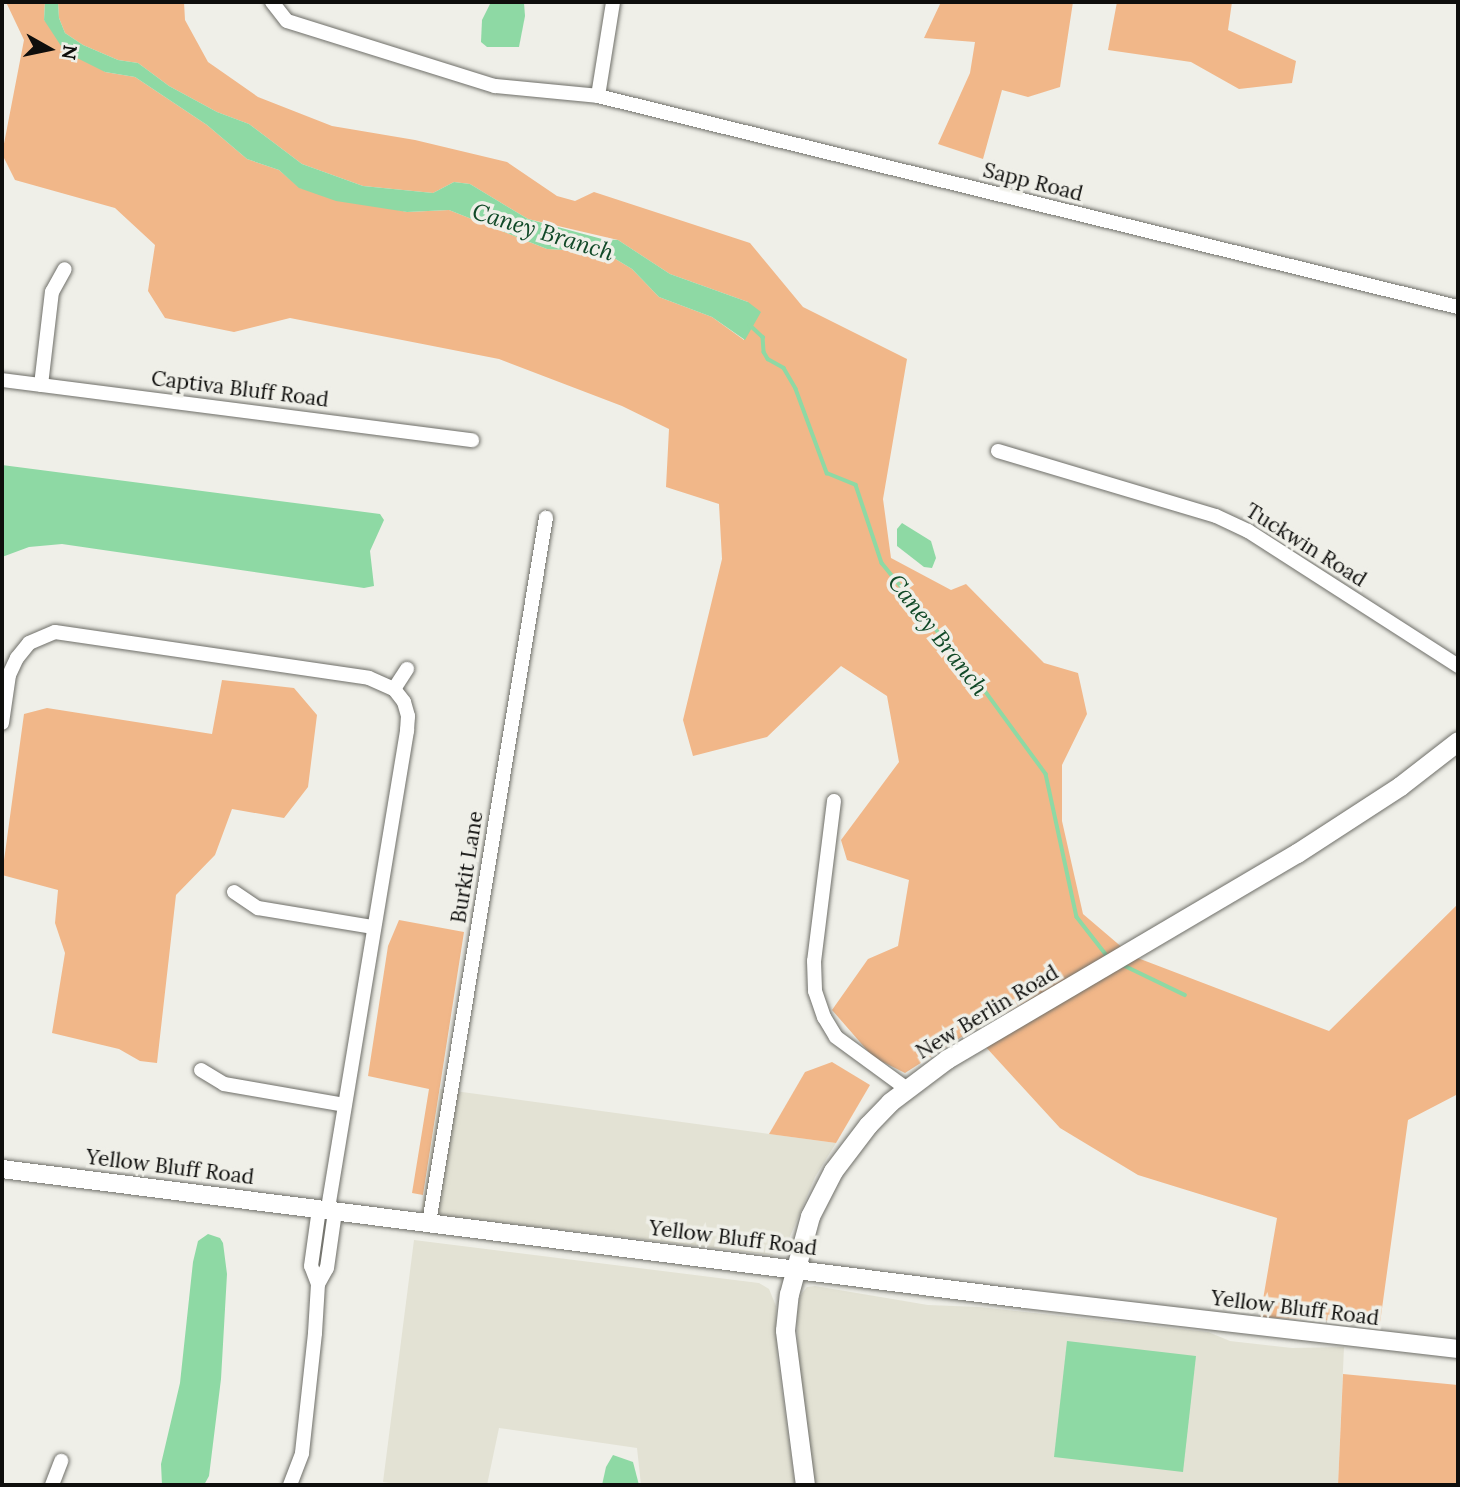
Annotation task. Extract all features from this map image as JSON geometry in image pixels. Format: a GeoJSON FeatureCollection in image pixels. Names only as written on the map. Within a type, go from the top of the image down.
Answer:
{"type":"FeatureCollection","features":[{"type":"Feature","properties":{"kind":"main road","name":"New Berlin Road"},"geometry":{"type":"LineString","coordinates":[[805,1485],[785,1330],[794,1269],[810,1216],[833,1171],[868,1125],[907,1089],[947,1059],[1297,853],[1400,786],[1458,741]]}},
{"type":"Feature","properties":{"kind":"street","name":"Sapp Road"},"geometry":{"type":"LineString","coordinates":[[272,2],[287,20],[495,86],[598,96],[1458,307]]}},
{"type":"Feature","properties":{"kind":"street"},"geometry":{"type":"LineString","coordinates":[[598,96],[613,2]]}},
{"type":"Feature","properties":{"kind":"street"},"geometry":{"type":"LineString","coordinates":[[41,385],[52,292],[65,268]]}},
{"type":"Feature","properties":{"kind":"street","name":"Captiva Bluff Road"},"geometry":{"type":"LineString","coordinates":[[2,380],[472,440]]}},
{"type":"Feature","properties":{"kind":"street","name":"Tuckwin Road"},"geometry":{"type":"LineString","coordinates":[[998,451],[1216,516],[1248,531],[1458,666]]}},
{"type":"Feature","properties":{"kind":"street","name":"Burkit Lane"},"geometry":{"type":"LineString","coordinates":[[429,1223],[546,518]]}},
{"type":"Feature","properties":{"kind":"street"},"geometry":{"type":"LineString","coordinates":[[2,723],[9,676],[17,658],[29,643],[55,632],[369,678],[394,689],[404,702],[408,716],[407,731],[327,1210],[311,1266],[318,1284],[302,1453],[290,1485]]}},
{"type":"Feature","properties":{"kind":"street"},"geometry":{"type":"LineString","coordinates":[[394,689],[407,669]]}},
{"type":"Feature","properties":{"kind":"street"},"geometry":{"type":"LineString","coordinates":[[834,801],[814,961],[815,991],[824,1017],[836,1038],[907,1089]]}},
{"type":"Feature","properties":{"kind":"street"},"geometry":{"type":"LineString","coordinates":[[234,892],[258,908],[373,927]]}},
{"type":"Feature","properties":{"kind":"street"},"geometry":{"type":"LineString","coordinates":[[201,1070],[224,1084],[344,1105]]}},
{"type":"Feature","properties":{"kind":"street","name":"Yellow Bluff Road"},"geometry":{"type":"LineString","coordinates":[[2,1170],[1458,1349]]}},
{"type":"Feature","properties":{"kind":"street"},"geometry":{"type":"LineString","coordinates":[[52,1485],[61,1461]]}},
{"type":"Feature","properties":{"kind":"shaded area"},"geometry":{"type":"Polygon","coordinates":[[[6,2],[45,2],[44,20],[105,72],[135,77],[207,125],[247,159],[279,170],[300,188],[407,212],[449,210],[547,249],[604,252],[632,269],[659,297],[712,317],[744,340],[748,302],[670,274],[618,240],[528,219],[470,184],[454,182],[433,193],[363,186],[302,164],[249,124],[217,112],[169,86],[138,63],[118,60],[83,45],[65,33],[59,18],[58,2],[184,2],[185,20],[208,62],[258,97],[332,126],[415,140],[507,162],[557,196],[575,201],[594,192],[750,243],[803,307],[907,359],[883,499],[891,558],[951,590],[966,584],[1044,663],[1078,673],[1087,714],[1062,765],[1062,821],[1083,914],[1124,949],[963,1036],[905,1073],[873,1057],[832,1010],[868,959],[898,946],[909,880],[847,860],[841,840],[899,762],[887,696],[841,666],[767,737],[693,756],[683,720],[722,559],[719,504],[666,487],[669,429],[622,406],[499,359],[290,318],[234,332],[165,318],[148,291],[155,245],[115,208],[15,180],[2,154],[24,40],[6,2]]]}},
{"type":"Feature","properties":{"kind":"shaded area"},"geometry":{"type":"Polygon","coordinates":[[[941,2],[1073,2],[1060,87],[1028,97],[1002,90],[983,159],[938,144],[970,73],[975,42],[924,38],[941,2]]]}},
{"type":"Feature","properties":{"kind":"shaded area"},"geometry":{"type":"Polygon","coordinates":[[[1117,2],[1232,2],[1228,30],[1296,61],[1292,83],[1239,89],[1191,62],[1108,50],[1117,2]]]}},
{"type":"Feature","properties":{"kind":"shaded area"},"geometry":{"type":"Polygon","coordinates":[[[222,680],[294,688],[317,715],[308,787],[284,818],[232,809],[215,855],[176,895],[157,1063],[140,1061],[119,1049],[52,1033],[65,953],[55,923],[58,890],[2,875],[24,714],[47,708],[212,734],[222,680]]]}},
{"type":"Feature","properties":{"kind":"shaded area"},"geometry":{"type":"Polygon","coordinates":[[[1458,904],[1458,1094],[1408,1120],[1380,1323],[1260,1317],[1277,1218],[1138,1175],[1060,1128],[984,1045],[1135,957],[1329,1031],[1458,904]]]}},
{"type":"Feature","properties":{"kind":"shaded area"},"geometry":{"type":"Polygon","coordinates":[[[399,920],[464,932],[423,1195],[412,1193],[429,1089],[368,1076],[388,946],[399,920]]]}},
{"type":"Feature","properties":{"kind":"shaded area"},"geometry":{"type":"Polygon","coordinates":[[[832,1062],[870,1085],[836,1143],[769,1134],[805,1072],[832,1062]]]}},
{"type":"Feature","properties":{"kind":"shaded area"},"geometry":{"type":"Polygon","coordinates":[[[440,1089],[836,1143],[815,1177],[786,1246],[772,1255],[421,1213],[440,1089]]]}},
{"type":"Feature","properties":{"kind":"shaded area"},"geometry":{"type":"Polygon","coordinates":[[[414,1240],[759,1283],[769,1289],[776,1306],[777,1355],[795,1485],[641,1485],[637,1448],[499,1428],[487,1485],[405,1485],[383,1482],[414,1240]]]}},
{"type":"Feature","properties":{"kind":"shaded area"},"geometry":{"type":"Polygon","coordinates":[[[815,1286],[928,1305],[979,1307],[1208,1332],[1230,1341],[1292,1348],[1344,1347],[1338,1485],[815,1485],[798,1356],[797,1313],[800,1296],[807,1287],[815,1286]]]}},
{"type":"Feature","properties":{"kind":"shaded area"},"geometry":{"type":"Polygon","coordinates":[[[1343,1374],[1458,1385],[1458,1485],[1338,1485],[1343,1374]]]}},
{"type":"Feature","properties":{"kind":"water","name":"Caney Branch"},"geometry":{"type":"Polygon","coordinates":[[[45,2],[58,2],[59,18],[65,33],[83,45],[118,60],[138,63],[169,86],[217,112],[249,124],[302,164],[363,186],[433,193],[454,182],[470,184],[528,219],[602,239],[618,240],[670,274],[748,302],[761,312],[745,340],[712,317],[659,297],[632,269],[604,252],[547,249],[449,210],[407,212],[336,201],[299,188],[279,170],[247,159],[207,125],[135,77],[105,72],[65,52],[44,20],[45,2]]]}},
{"type":"Feature","properties":{"kind":"water"},"geometry":{"type":"Polygon","coordinates":[[[491,2],[524,3],[525,16],[519,47],[487,47],[481,42],[482,20],[491,2]]]}},
{"type":"Feature","properties":{"kind":"water"},"geometry":{"type":"Polygon","coordinates":[[[2,465],[380,514],[384,520],[370,551],[374,586],[364,588],[62,544],[29,547],[2,557],[2,465]]]}},
{"type":"Feature","properties":{"kind":"water"},"geometry":{"type":"Polygon","coordinates":[[[902,523],[931,541],[936,558],[932,568],[924,567],[897,546],[897,529],[902,523]]]}},
{"type":"Feature","properties":{"kind":"water"},"geometry":{"type":"Polygon","coordinates":[[[208,1234],[220,1238],[223,1243],[227,1274],[221,1379],[209,1476],[204,1485],[162,1485],[161,1464],[180,1383],[193,1262],[198,1241],[208,1234]]]}},
{"type":"Feature","properties":{"kind":"water"},"geometry":{"type":"Polygon","coordinates":[[[1067,1341],[1196,1356],[1183,1472],[1054,1457],[1067,1341]]]}},
{"type":"Feature","properties":{"kind":"water"},"geometry":{"type":"Polygon","coordinates":[[[613,1455],[633,1462],[639,1485],[602,1485],[606,1467],[613,1455]]]}},
{"type":"Feature","properties":{"kind":"waterway","name":"Caney Branch"},"geometry":{"type":"LineString","coordinates":[[750,325],[763,337],[764,352],[768,359],[784,368],[796,389],[827,473],[856,485],[882,563],[975,677],[1046,774],[1077,917],[1108,957]]}},
{"type":"Feature","properties":{"kind":"waterway","name":"Caney Branch"},"geometry":{"type":"LineString","coordinates":[[1121,964],[1185,995]]}}]}
